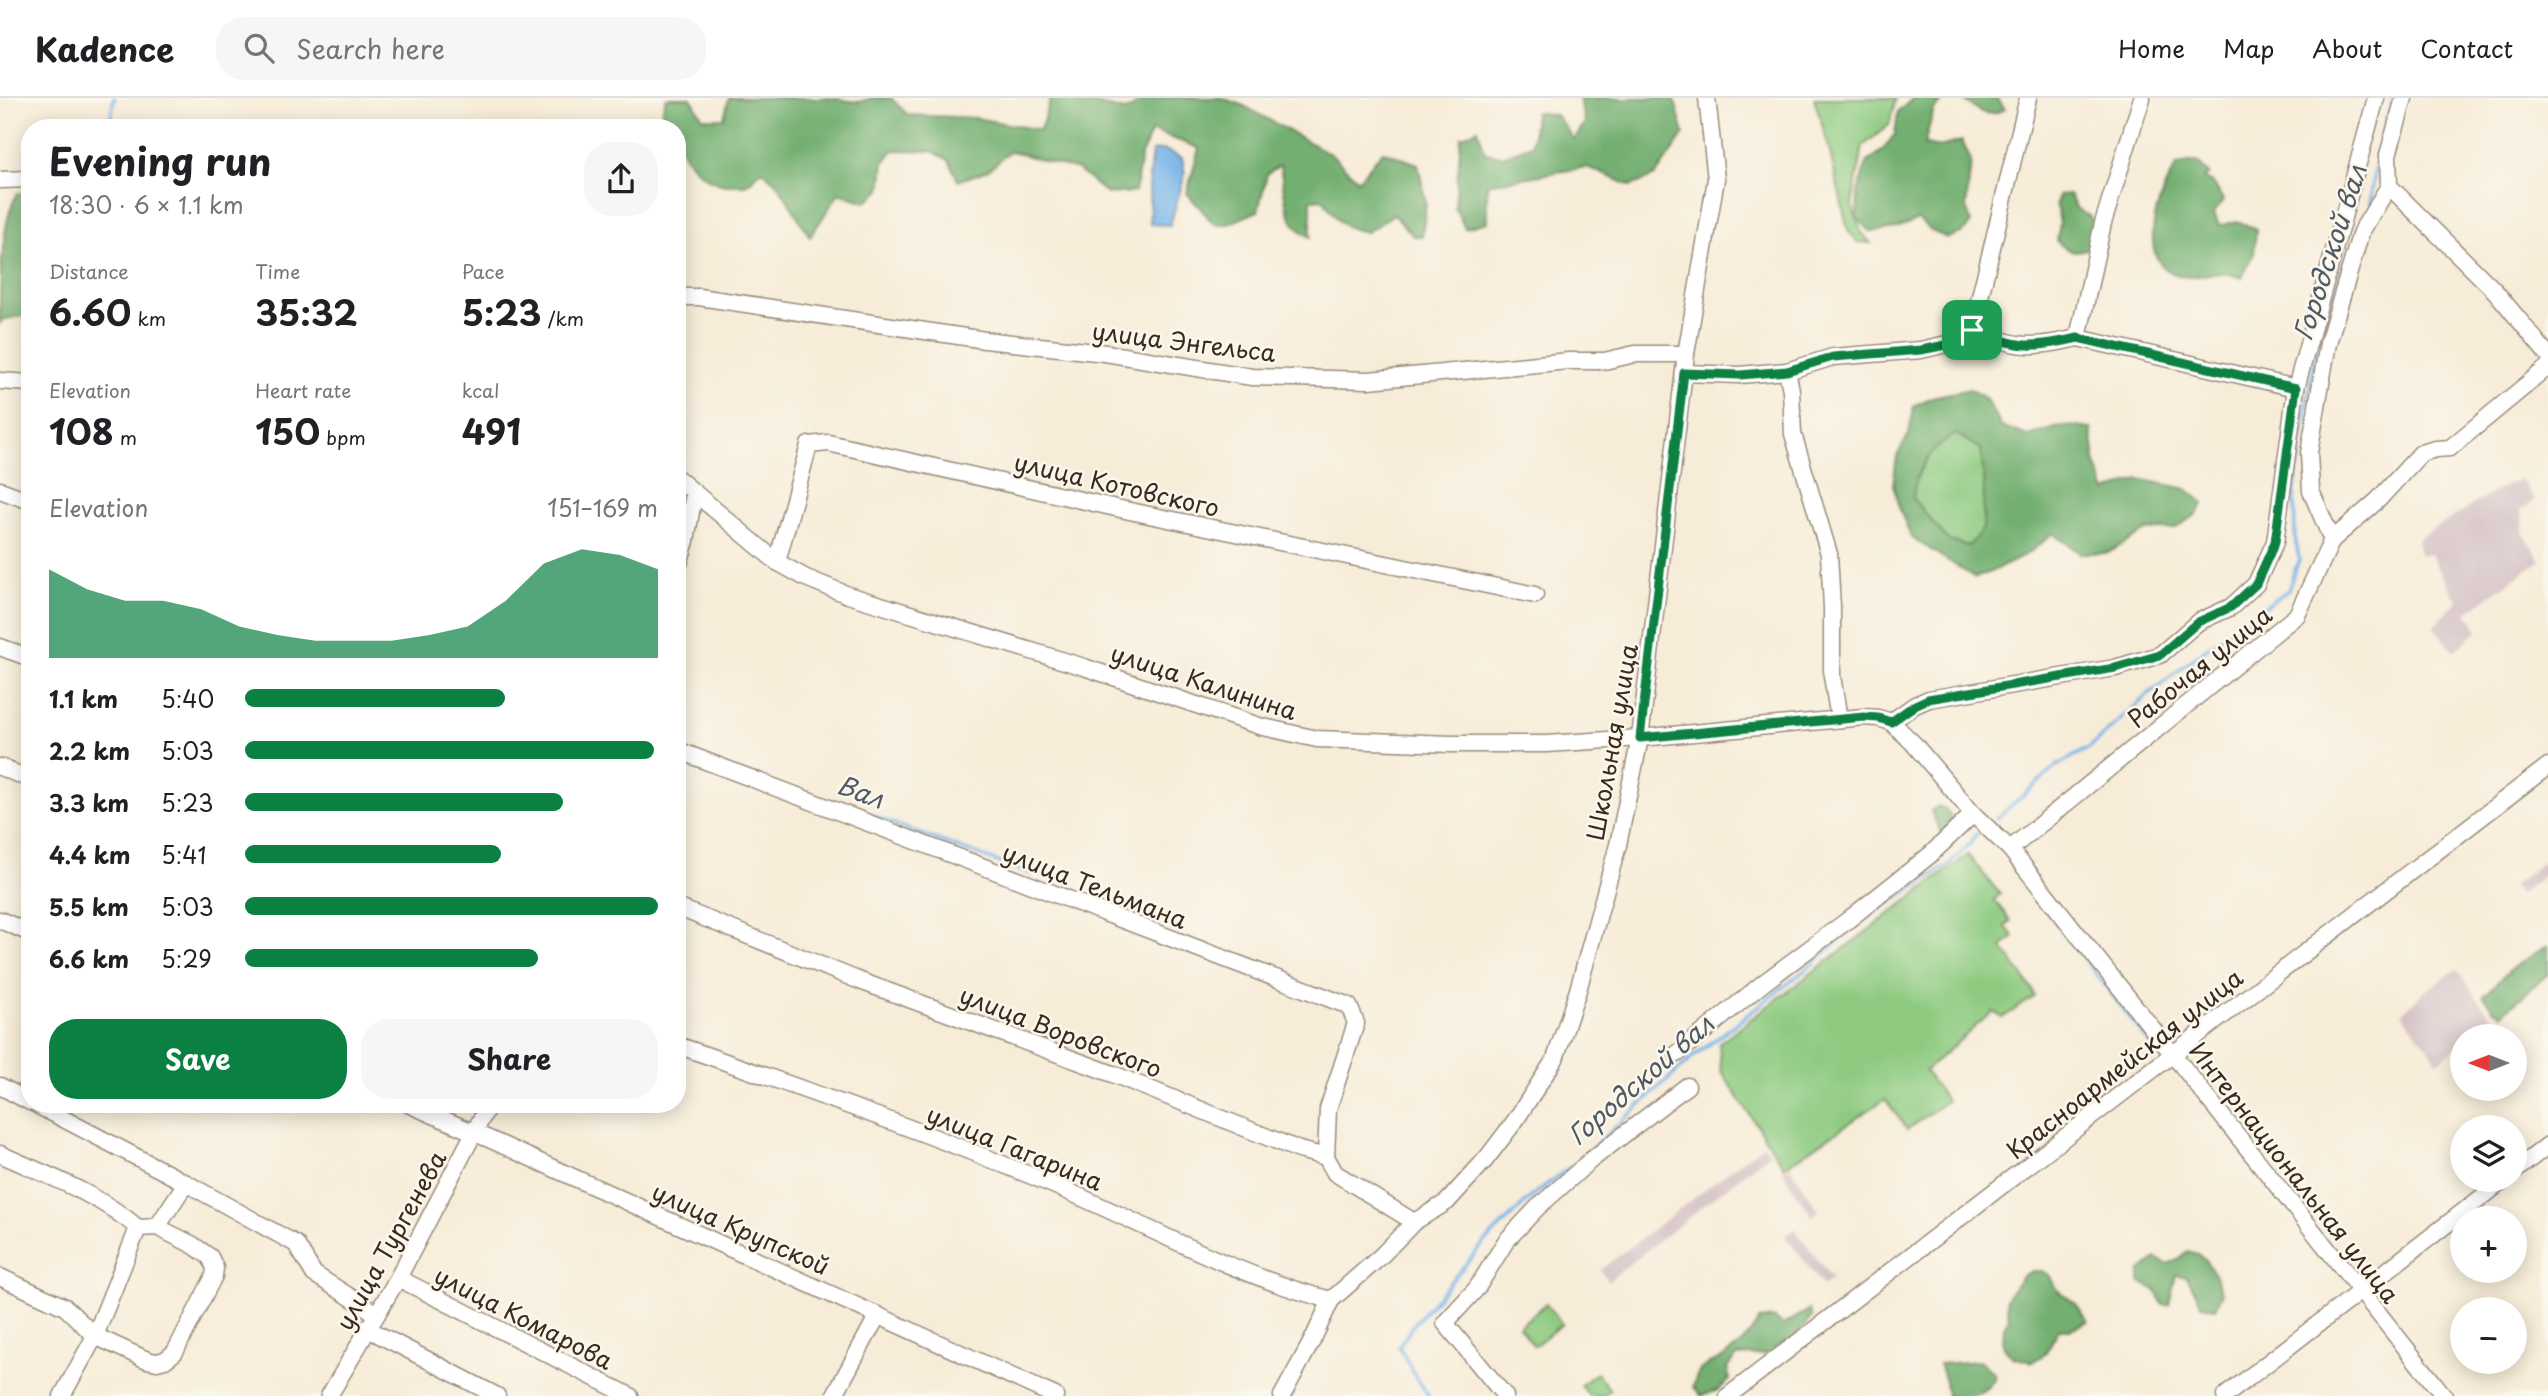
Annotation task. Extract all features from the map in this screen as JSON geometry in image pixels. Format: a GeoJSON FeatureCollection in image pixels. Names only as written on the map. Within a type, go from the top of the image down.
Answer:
{"type":"FeatureCollection","features":[{"type":"Feature","properties":{"kind":"street","name":"Школьная улица"},"geometry":{"type":"LineString","coordinates":[[1331,1300],[1380,1257],[1413,1222],[1447,1202],[1486,1159],[1515,1121],[1555,1059],[1578,990],[1618,845],[1640,738],[1686,354],[1716,179],[1707,98]]}},
{"type":"Feature","properties":{"kind":"street"},"geometry":{"type":"LineString","coordinates":[[1684,373],[1740,375],[1787,371],[1833,357],[1921,350],[1951,344],[1972,330],[2028,98]]}},
{"type":"Feature","properties":{"kind":"street"},"geometry":{"type":"LineString","coordinates":[[2078,338],[2103,223],[2141,98]]}},
{"type":"Feature","properties":{"kind":"street","name":"Рабочая улица"},"geometry":{"type":"LineString","coordinates":[[1891,722],[1928,699],[2115,668],[2160,655],[2198,622],[2231,607],[2256,584],[2275,542],[2296,388],[2376,98]]}},
{"type":"Feature","properties":{"kind":"street"},"geometry":{"type":"LineString","coordinates":[[2332,540],[2311,491],[2309,453],[2328,343],[2361,232],[2389,186],[2388,155],[2404,98]]}},
{"type":"Feature","properties":{"kind":"street"},"geometry":{"type":"LineString","coordinates":[[0,180],[21,179]]}},
{"type":"Feature","properties":{"kind":"street"},"geometry":{"type":"LineString","coordinates":[[2389,186],[2495,291],[2548,355]]}},
{"type":"Feature","properties":{"kind":"street","name":"улица Энгельса"},"geometry":{"type":"LineString","coordinates":[[686,297],[985,340],[1105,353],[1252,377],[1369,380],[1569,361],[1604,362],[1635,354],[1686,354]]}},
{"type":"Feature","properties":{"kind":"street"},"geometry":{"type":"LineString","coordinates":[[1972,330],[2012,345],[2044,346],[2078,338],[2296,388]]}},
{"type":"Feature","properties":{"kind":"street","name":"Рабочая улица"},"geometry":{"type":"LineString","coordinates":[[2010,849],[2297,615],[2332,540],[2378,500],[2421,453],[2449,448],[2548,367]]}},
{"type":"Feature","properties":{"kind":"street"},"geometry":{"type":"LineString","coordinates":[[1787,371],[1791,390],[1793,434],[1829,554],[1832,676],[1839,719]]}},
{"type":"Feature","properties":{"kind":"street"},"geometry":{"type":"LineString","coordinates":[[0,381],[21,382]]}},
{"type":"Feature","properties":{"kind":"street","name":"улица Котовского"},"geometry":{"type":"LineString","coordinates":[[777,562],[809,445],[828,443],[1281,544],[1535,595]]}},
{"type":"Feature","properties":{"kind":"street","name":"улица Калинина"},"geometry":{"type":"LineString","coordinates":[[686,486],[777,562],[806,578],[848,595],[1071,663],[1259,726],[1317,739],[1546,744],[1839,719],[1871,717],[1891,722]]}},
{"type":"Feature","properties":{"kind":"street"},"geometry":{"type":"LineString","coordinates":[[0,490],[21,498]]}},
{"type":"Feature","properties":{"kind":"street"},"geometry":{"type":"LineString","coordinates":[[686,541],[694,494]]}},
{"type":"Feature","properties":{"kind":"street"},"geometry":{"type":"LineString","coordinates":[[0,647],[21,655]]}},
{"type":"Feature","properties":{"kind":"street","name":"Интернациональная улица"},"geometry":{"type":"LineString","coordinates":[[1891,722],[1913,743],[1973,814],[2010,849],[2444,1396]]}},
{"type":"Feature","properties":{"kind":"street","name":"улица Тельмана"},"geometry":{"type":"LineString","coordinates":[[686,753],[1349,1006],[1356,1023],[1328,1109],[1326,1157]]}},
{"type":"Feature","properties":{"kind":"street"},"geometry":{"type":"LineString","coordinates":[[0,766],[21,775]]}},
{"type":"Feature","properties":{"kind":"street","name":"Красноармейская улица"},"geometry":{"type":"LineString","coordinates":[[1728,1396],[2548,766]]}},
{"type":"Feature","properties":{"kind":"street"},"geometry":{"type":"LineString","coordinates":[[1677,1054],[1762,984],[1930,855],[1973,814]]}},
{"type":"Feature","properties":{"kind":"street","name":"улица Воровского"},"geometry":{"type":"LineString","coordinates":[[686,911],[860,981],[1112,1074],[1299,1150],[1326,1157]]}},
{"type":"Feature","properties":{"kind":"street"},"geometry":{"type":"LineString","coordinates":[[0,920],[21,929]]}},
{"type":"Feature","properties":{"kind":"street","name":"улица Гагарина"},"geometry":{"type":"LineString","coordinates":[[686,1048],[812,1092],[1051,1184],[1230,1264],[1301,1293],[1331,1300]]}},
{"type":"Feature","properties":{"kind":"street"},"geometry":{"type":"LineString","coordinates":[[0,1086],[21,1097]]}},
{"type":"Feature","properties":{"kind":"street"},"geometry":{"type":"LineString","coordinates":[[1505,1396],[1445,1323],[1477,1288],[1506,1241],[1537,1209],[1591,1160],[1687,1086]]}},
{"type":"Feature","properties":{"kind":"street"},"geometry":{"type":"LineString","coordinates":[[52,1113],[186,1182],[296,1244],[314,1274],[377,1314]]}},
{"type":"Feature","properties":{"kind":"street","name":"улица Крупской"},"geometry":{"type":"LineString","coordinates":[[428,1113],[1055,1396]]}},
{"type":"Feature","properties":{"kind":"street","name":"улица Тургенева"},"geometry":{"type":"LineString","coordinates":[[329,1396],[398,1278],[484,1113]]}},
{"type":"Feature","properties":{"kind":"street"},"geometry":{"type":"LineString","coordinates":[[2527,1162],[2548,1145]]}},
{"type":"Feature","properties":{"kind":"street"},"geometry":{"type":"LineString","coordinates":[[0,1154],[69,1185],[124,1216],[138,1228],[158,1227],[210,1257],[215,1268],[214,1276],[175,1352],[165,1360],[157,1362],[95,1336],[65,1307],[0,1277]]}},
{"type":"Feature","properties":{"kind":"street"},"geometry":{"type":"LineString","coordinates":[[1326,1157],[1335,1173],[1413,1222]]}},
{"type":"Feature","properties":{"kind":"street"},"geometry":{"type":"LineString","coordinates":[[158,1227],[186,1182]]}},
{"type":"Feature","properties":{"kind":"street"},"geometry":{"type":"LineString","coordinates":[[2225,1396],[2489,1192]]}},
{"type":"Feature","properties":{"kind":"street"},"geometry":{"type":"LineString","coordinates":[[62,1396],[95,1336],[138,1228]]}},
{"type":"Feature","properties":{"kind":"street","name":"улица Комарова"},"geometry":{"type":"LineString","coordinates":[[398,1278],[630,1396]]}},
{"type":"Feature","properties":{"kind":"street"},"geometry":{"type":"LineString","coordinates":[[1282,1396],[1312,1342],[1331,1300]]}},
{"type":"Feature","properties":{"kind":"street"},"geometry":{"type":"LineString","coordinates":[[834,1396],[878,1315]]}},
{"type":"Feature","properties":{"kind":"street"},"geometry":{"type":"LineString","coordinates":[[369,1329],[497,1396]]}},
{"type":"Feature","properties":{"kind":"shaded area"},"geometry":{"type":"Polygon","coordinates":[[[2521,479],[2535,500],[2521,510],[2524,534],[2541,560],[2467,612],[2478,631],[2454,651],[2433,626],[2458,602],[2430,554],[2420,555],[2417,539],[2497,490],[2521,479]]]}},
{"type":"Feature","properties":{"kind":"shaded area"},"geometry":{"type":"Polygon","coordinates":[[[2548,858],[2548,872],[2520,894],[2512,886],[2548,858]]]}},
{"type":"Feature","properties":{"kind":"shaded area"},"geometry":{"type":"Polygon","coordinates":[[[2457,969],[2493,1020],[2488,1024],[2450,1024],[2450,1052],[2438,1062],[2402,1013],[2424,992],[2457,969]]]}},
{"type":"Feature","properties":{"kind":"shaded area"},"geometry":{"type":"Polygon","coordinates":[[[1763,1145],[1770,1153],[1608,1281],[1600,1270],[1763,1145]]]}},
{"type":"Feature","properties":{"kind":"shaded area"},"geometry":{"type":"Polygon","coordinates":[[[1790,1166],[1819,1211],[1812,1216],[1782,1171],[1790,1166]]]}},
{"type":"Feature","properties":{"kind":"shaded area"},"geometry":{"type":"Polygon","coordinates":[[[1795,1229],[1832,1279],[1823,1286],[1785,1236],[1795,1229]]]}},
{"type":"Feature","properties":{"kind":"green space"},"geometry":{"type":"Polygon","coordinates":[[[666,98],[691,98],[703,118],[724,118],[729,98],[829,98],[859,102],[873,98],[891,98],[908,115],[976,118],[1040,130],[1051,98],[1081,98],[1090,103],[1126,111],[1147,98],[1222,98],[1244,106],[1332,155],[1358,180],[1383,151],[1418,164],[1426,203],[1422,236],[1413,236],[1394,214],[1367,232],[1350,228],[1340,222],[1323,199],[1311,200],[1311,237],[1295,225],[1290,216],[1280,165],[1267,174],[1258,211],[1228,224],[1214,224],[1187,193],[1199,148],[1152,131],[1141,155],[1135,192],[1107,194],[1078,170],[1010,151],[988,170],[958,181],[949,160],[932,151],[893,150],[884,162],[881,190],[865,202],[839,193],[810,237],[779,186],[762,170],[745,185],[713,181],[695,168],[686,157],[686,119],[660,118],[666,98]]]}},
{"type":"Feature","properties":{"kind":"green space"},"geometry":{"type":"Polygon","coordinates":[[[1579,98],[1674,98],[1684,134],[1655,176],[1631,186],[1587,167],[1487,184],[1487,222],[1465,228],[1455,208],[1461,137],[1478,129],[1485,153],[1503,156],[1532,145],[1535,112],[1556,115],[1574,140],[1585,122],[1579,98]]]}},
{"type":"Feature","properties":{"kind":"green space"},"geometry":{"type":"Polygon","coordinates":[[[1814,98],[1896,98],[1889,125],[1863,146],[1852,205],[1861,232],[1871,243],[1857,242],[1848,230],[1814,98]]]}},
{"type":"Feature","properties":{"kind":"green space"},"geometry":{"type":"Polygon","coordinates":[[[1913,98],[1946,98],[1934,109],[1924,145],[1939,147],[1962,141],[1971,161],[1966,207],[1971,223],[1962,233],[1947,238],[1931,231],[1918,219],[1894,229],[1869,231],[1857,218],[1858,192],[1866,163],[1882,151],[1895,134],[1898,112],[1913,98]]]}},
{"type":"Feature","properties":{"kind":"green space"},"geometry":{"type":"Polygon","coordinates":[[[1962,98],[1996,98],[2005,109],[1992,113],[1982,112],[1962,98]]]}},
{"type":"Feature","properties":{"kind":"green space"},"geometry":{"type":"Polygon","coordinates":[[[2197,162],[2209,174],[2204,179],[2214,184],[2223,200],[2214,213],[2219,226],[2237,221],[2256,229],[2254,254],[2242,278],[2221,273],[2183,276],[2167,270],[2157,259],[2153,228],[2163,193],[2177,165],[2197,162]]]}},
{"type":"Feature","properties":{"kind":"green space"},"geometry":{"type":"Polygon","coordinates":[[[18,193],[21,193],[21,316],[1,320],[0,325],[4,237],[18,193]]]}},
{"type":"Feature","properties":{"kind":"green space"},"geometry":{"type":"Polygon","coordinates":[[[2069,194],[2077,209],[2089,216],[2096,226],[2091,247],[2073,251],[2057,241],[2060,223],[2056,205],[2059,195],[2069,194]]]}},
{"type":"Feature","properties":{"kind":"green space"},"geometry":{"type":"Polygon","coordinates":[[[1970,389],[1985,398],[2001,426],[2028,436],[2063,426],[2091,428],[2095,460],[2106,492],[2139,479],[2187,489],[2204,503],[2196,515],[2174,529],[2148,530],[2108,553],[2080,553],[2052,533],[2026,554],[1975,578],[1911,537],[1893,485],[1897,456],[1909,434],[1914,406],[1932,397],[1970,389]],[[1956,434],[1932,453],[1920,469],[1914,488],[1913,499],[1949,541],[1969,546],[1983,528],[1984,484],[1981,449],[1956,434]]]}},
{"type":"Feature","properties":{"kind":"green space"},"geometry":{"type":"Polygon","coordinates":[[[1956,434],[1981,449],[1984,484],[1983,529],[1969,546],[1949,541],[1913,499],[1920,469],[1939,446],[1956,434]]]}},
{"type":"Feature","properties":{"kind":"green space"},"geometry":{"type":"Polygon","coordinates":[[[1938,806],[1946,809],[1952,820],[1941,833],[1931,811],[1938,806]]]}},
{"type":"Feature","properties":{"kind":"green space"},"geometry":{"type":"Polygon","coordinates":[[[1968,855],[2000,894],[1994,900],[2011,921],[2005,926],[2014,937],[2002,947],[2032,989],[2034,997],[2002,1018],[1993,1011],[1925,1071],[1947,1101],[1907,1129],[1885,1099],[1784,1167],[1721,1071],[1719,1043],[1968,855]]]}},
{"type":"Feature","properties":{"kind":"green space"},"geometry":{"type":"Polygon","coordinates":[[[2548,945],[2548,974],[2502,1014],[2494,1010],[2483,996],[2511,969],[2548,945]]]}},
{"type":"Feature","properties":{"kind":"green space"},"geometry":{"type":"Polygon","coordinates":[[[2188,1251],[2201,1257],[2214,1273],[2222,1293],[2215,1308],[2202,1305],[2187,1277],[2176,1275],[2169,1305],[2163,1305],[2156,1290],[2140,1282],[2140,1272],[2156,1259],[2167,1264],[2178,1260],[2188,1251]]]}},
{"type":"Feature","properties":{"kind":"green space"},"geometry":{"type":"Polygon","coordinates":[[[2042,1271],[2049,1275],[2056,1289],[2076,1304],[2088,1321],[2071,1329],[2059,1329],[2045,1354],[2032,1362],[2013,1357],[2003,1346],[2004,1326],[2009,1318],[2006,1299],[2023,1275],[2042,1271]]]}},
{"type":"Feature","properties":{"kind":"green space"},"geometry":{"type":"Polygon","coordinates":[[[1546,1304],[1562,1324],[1534,1346],[1519,1326],[1546,1304]]]}},
{"type":"Feature","properties":{"kind":"green space"},"geometry":{"type":"Polygon","coordinates":[[[1809,1310],[1812,1317],[1791,1341],[1780,1344],[1768,1354],[1737,1356],[1727,1368],[1730,1380],[1718,1390],[1701,1396],[1693,1387],[1701,1369],[1739,1345],[1759,1320],[1774,1318],[1783,1325],[1809,1310]]]}},
{"type":"Feature","properties":{"kind":"green space"},"geometry":{"type":"Polygon","coordinates":[[[1980,1361],[1996,1375],[1988,1387],[1970,1395],[1947,1396],[1939,1364],[1980,1361]]]}},
{"type":"Feature","properties":{"kind":"green space"},"geometry":{"type":"Polygon","coordinates":[[[1597,1373],[1610,1390],[1601,1396],[1589,1396],[1581,1385],[1597,1373]]]}},
{"type":"Feature","properties":{"kind":"water"},"geometry":{"type":"Polygon","coordinates":[[[1164,150],[1182,158],[1185,174],[1170,225],[1150,224],[1149,179],[1152,151],[1164,150]]]}},
{"type":"Feature","properties":{"kind":"waterway","name":"Вал"},"geometry":{"type":"LineString","coordinates":[[110,119],[114,98]]}},
{"type":"Feature","properties":{"kind":"waterway","name":"Городской вал"},"geometry":{"type":"LineString","coordinates":[[2370,204],[2378,151],[2393,98]]}},
{"type":"Feature","properties":{"kind":"waterway","name":"Городской вал"},"geometry":{"type":"LineString","coordinates":[[1996,819],[2058,765],[2089,748],[2150,693],[2203,651],[2288,590],[2299,559],[2295,536],[2294,493],[2308,397],[2319,337],[2345,259]]}},
{"type":"Feature","properties":{"kind":"waterway","name":"Вал"},"geometry":{"type":"LineString","coordinates":[[872,816],[1031,874]]}},
{"type":"Feature","properties":{"kind":"waterway","name":"Городской вал"},"geometry":{"type":"LineString","coordinates":[[1586,1154],[1694,1056],[1809,967],[1860,921],[1947,866],[1970,844],[1977,833]]}},
{"type":"Feature","properties":{"kind":"waterway"},"geometry":{"type":"LineString","coordinates":[[2012,866],[2153,1047]]}},
{"type":"Feature","properties":{"kind":"waterway","name":"Городской вал"},"geometry":{"type":"LineString","coordinates":[[1429,1396],[1399,1346],[1414,1324],[1484,1243],[1533,1195],[1572,1166]]}},
{"type":"Feature","properties":{"kind":"route"},"geometry":{"type":"LineString","coordinates":[[1972,330],[2012,345],[2044,346],[2078,338],[2296,388],[2275,542],[2256,584],[2231,607],[2198,622],[2160,655],[2115,668],[1928,699],[1891,722],[1864,717],[1640,738],[1684,373],[1740,375],[1787,371],[1833,357],[1921,350],[1951,344],[1972,330]]}}]}
